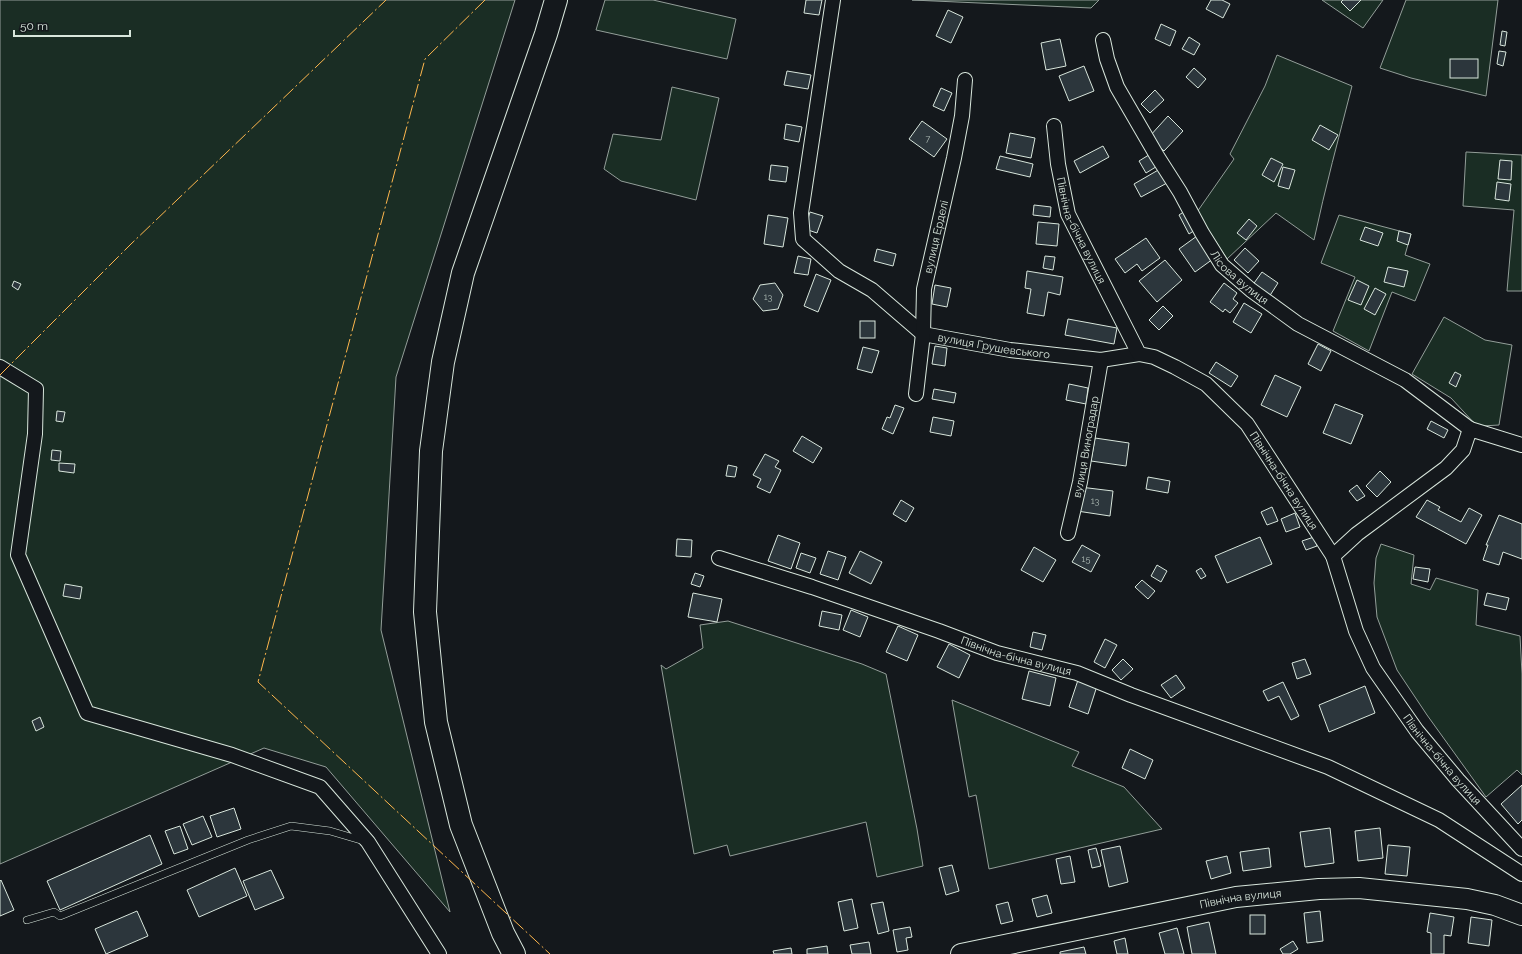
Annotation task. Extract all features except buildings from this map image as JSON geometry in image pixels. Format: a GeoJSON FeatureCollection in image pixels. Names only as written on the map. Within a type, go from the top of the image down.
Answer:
{"type":"FeatureCollection","features":[{"type":"Feature","properties":{"kind":"highway"},"geometry":{"type":"LineString","coordinates":[[514,954],[503,933],[461,825],[436,722],[425,612],[431,451],[442,362],[463,274],[546,34],[556,0]]}},
{"type":"Feature","properties":{"kind":"street","name":"вулиця Грушевського"},"geometry":{"type":"LineString","coordinates":[[833,0],[801,214],[802,239],[839,271],[872,290],[922,334],[1010,350],[1101,360],[1139,354]]}},
{"type":"Feature","properties":{"kind":"street","name":"Лісова вулиця"},"geometry":{"type":"LineString","coordinates":[[1103,40],[1107,59],[1117,87],[1222,265],[1251,290],[1298,324],[1404,380],[1470,429],[1522,445]]}},
{"type":"Feature","properties":{"kind":"street","name":"вулиця Ерделі"},"geometry":{"type":"LineString","coordinates":[[916,394],[922,334],[924,289],[962,116],[965,80]]}},
{"type":"Feature","properties":{"kind":"street","name":"Північна-бічна вулиця"},"geometry":{"type":"LineString","coordinates":[[1054,126],[1058,164],[1068,214],[1139,354],[1154,357],[1206,384],[1247,424],[1333,556],[1356,631],[1373,668],[1416,731],[1458,780],[1522,849]]}},
{"type":"Feature","properties":{"kind":"street","name":"вулиця Виноградар"},"geometry":{"type":"LineString","coordinates":[[1068,533],[1080,482],[1101,360]]}},
{"type":"Feature","properties":{"kind":"street"},"geometry":{"type":"LineString","coordinates":[[0,367],[36,388],[35,434],[18,555],[87,714],[232,755],[320,787],[368,842],[439,954]]}},
{"type":"Feature","properties":{"kind":"street"},"geometry":{"type":"LineString","coordinates":[[1333,556],[1357,534],[1446,468],[1463,450],[1470,429]]}},
{"type":"Feature","properties":{"kind":"street","name":"Північна-бічна вулиця"},"geometry":{"type":"LineString","coordinates":[[719,558],[820,590],[939,631],[996,653],[1077,673],[1131,695],[1328,766],[1438,820],[1522,874]]}},
{"type":"Feature","properties":{"kind":"street","name":"Північна вулиця"},"geometry":{"type":"LineString","coordinates":[[960,954],[1236,897],[1319,888],[1359,888],[1467,899],[1495,905],[1522,915]]}},
{"type":"Feature","properties":{"kind":"lane"},"geometry":{"type":"LineString","coordinates":[[27,920],[54,912],[60,916],[248,840],[291,826],[330,831],[368,842]]}},
{"type":"Feature","properties":{"kind":"green space"},"geometry":{"type":"Polygon","coordinates":[[[0,0],[515,0],[396,377],[381,630],[450,912],[326,767],[264,748],[0,864],[0,0]]]}},
{"type":"Feature","properties":{"kind":"green space"},"geometry":{"type":"Polygon","coordinates":[[[605,0],[653,0],[736,19],[727,59],[596,30],[605,0]]]}},
{"type":"Feature","properties":{"kind":"green space"},"geometry":{"type":"Polygon","coordinates":[[[912,0],[1099,0],[1091,8],[912,0]]]}},
{"type":"Feature","properties":{"kind":"green space"},"geometry":{"type":"Polygon","coordinates":[[[1322,0],[1383,0],[1363,28],[1322,0]]]}},
{"type":"Feature","properties":{"kind":"green space"},"geometry":{"type":"Polygon","coordinates":[[[1406,0],[1498,0],[1486,96],[1411,78],[1380,68],[1406,0]]]}},
{"type":"Feature","properties":{"kind":"green space"},"geometry":{"type":"Polygon","coordinates":[[[1277,55],[1352,86],[1327,182],[1314,240],[1276,213],[1227,259],[1197,212],[1234,159],[1230,154],[1265,86],[1277,55]]]}},
{"type":"Feature","properties":{"kind":"green space"},"geometry":{"type":"Polygon","coordinates":[[[672,87],[719,98],[696,200],[621,181],[604,169],[613,134],[661,140],[672,87]]]}},
{"type":"Feature","properties":{"kind":"green space"},"geometry":{"type":"Polygon","coordinates":[[[1466,152],[1522,155],[1522,291],[1507,291],[1514,210],[1463,206],[1466,152]]]}},
{"type":"Feature","properties":{"kind":"green space"},"geometry":{"type":"Polygon","coordinates":[[[1339,215],[1411,234],[1405,255],[1430,264],[1415,301],[1392,292],[1369,351],[1333,331],[1355,277],[1321,263],[1339,215]]]}},
{"type":"Feature","properties":{"kind":"green space"},"geometry":{"type":"Polygon","coordinates":[[[1444,317],[1485,340],[1512,345],[1499,425],[1476,425],[1451,398],[1412,374],[1444,317]]]}},
{"type":"Feature","properties":{"kind":"green space"},"geometry":{"type":"Polygon","coordinates":[[[1381,544],[1414,555],[1411,584],[1430,590],[1436,578],[1478,590],[1476,625],[1520,636],[1522,674],[1522,775],[1517,770],[1486,797],[1427,715],[1397,670],[1377,617],[1374,583],[1376,558],[1381,544]]]}},
{"type":"Feature","properties":{"kind":"green space"},"geometry":{"type":"Polygon","coordinates":[[[728,621],[862,664],[886,674],[923,866],[877,877],[866,822],[730,856],[727,845],[694,854],[661,665],[666,669],[703,648],[700,625],[728,621]]]}},
{"type":"Feature","properties":{"kind":"green space"},"geometry":{"type":"Polygon","coordinates":[[[952,700],[1079,752],[1072,766],[1124,787],[1162,829],[989,869],[976,795],[969,797],[952,700]]]}},
{"type":"Feature","properties":{"kind":"power"},"geometry":{"type":"LineString","coordinates":[[0,375],[131,244],[386,0]]}},
{"type":"Feature","properties":{"kind":"power"},"geometry":{"type":"LineString","coordinates":[[485,0],[425,59],[258,682],[550,954]]}}]}
